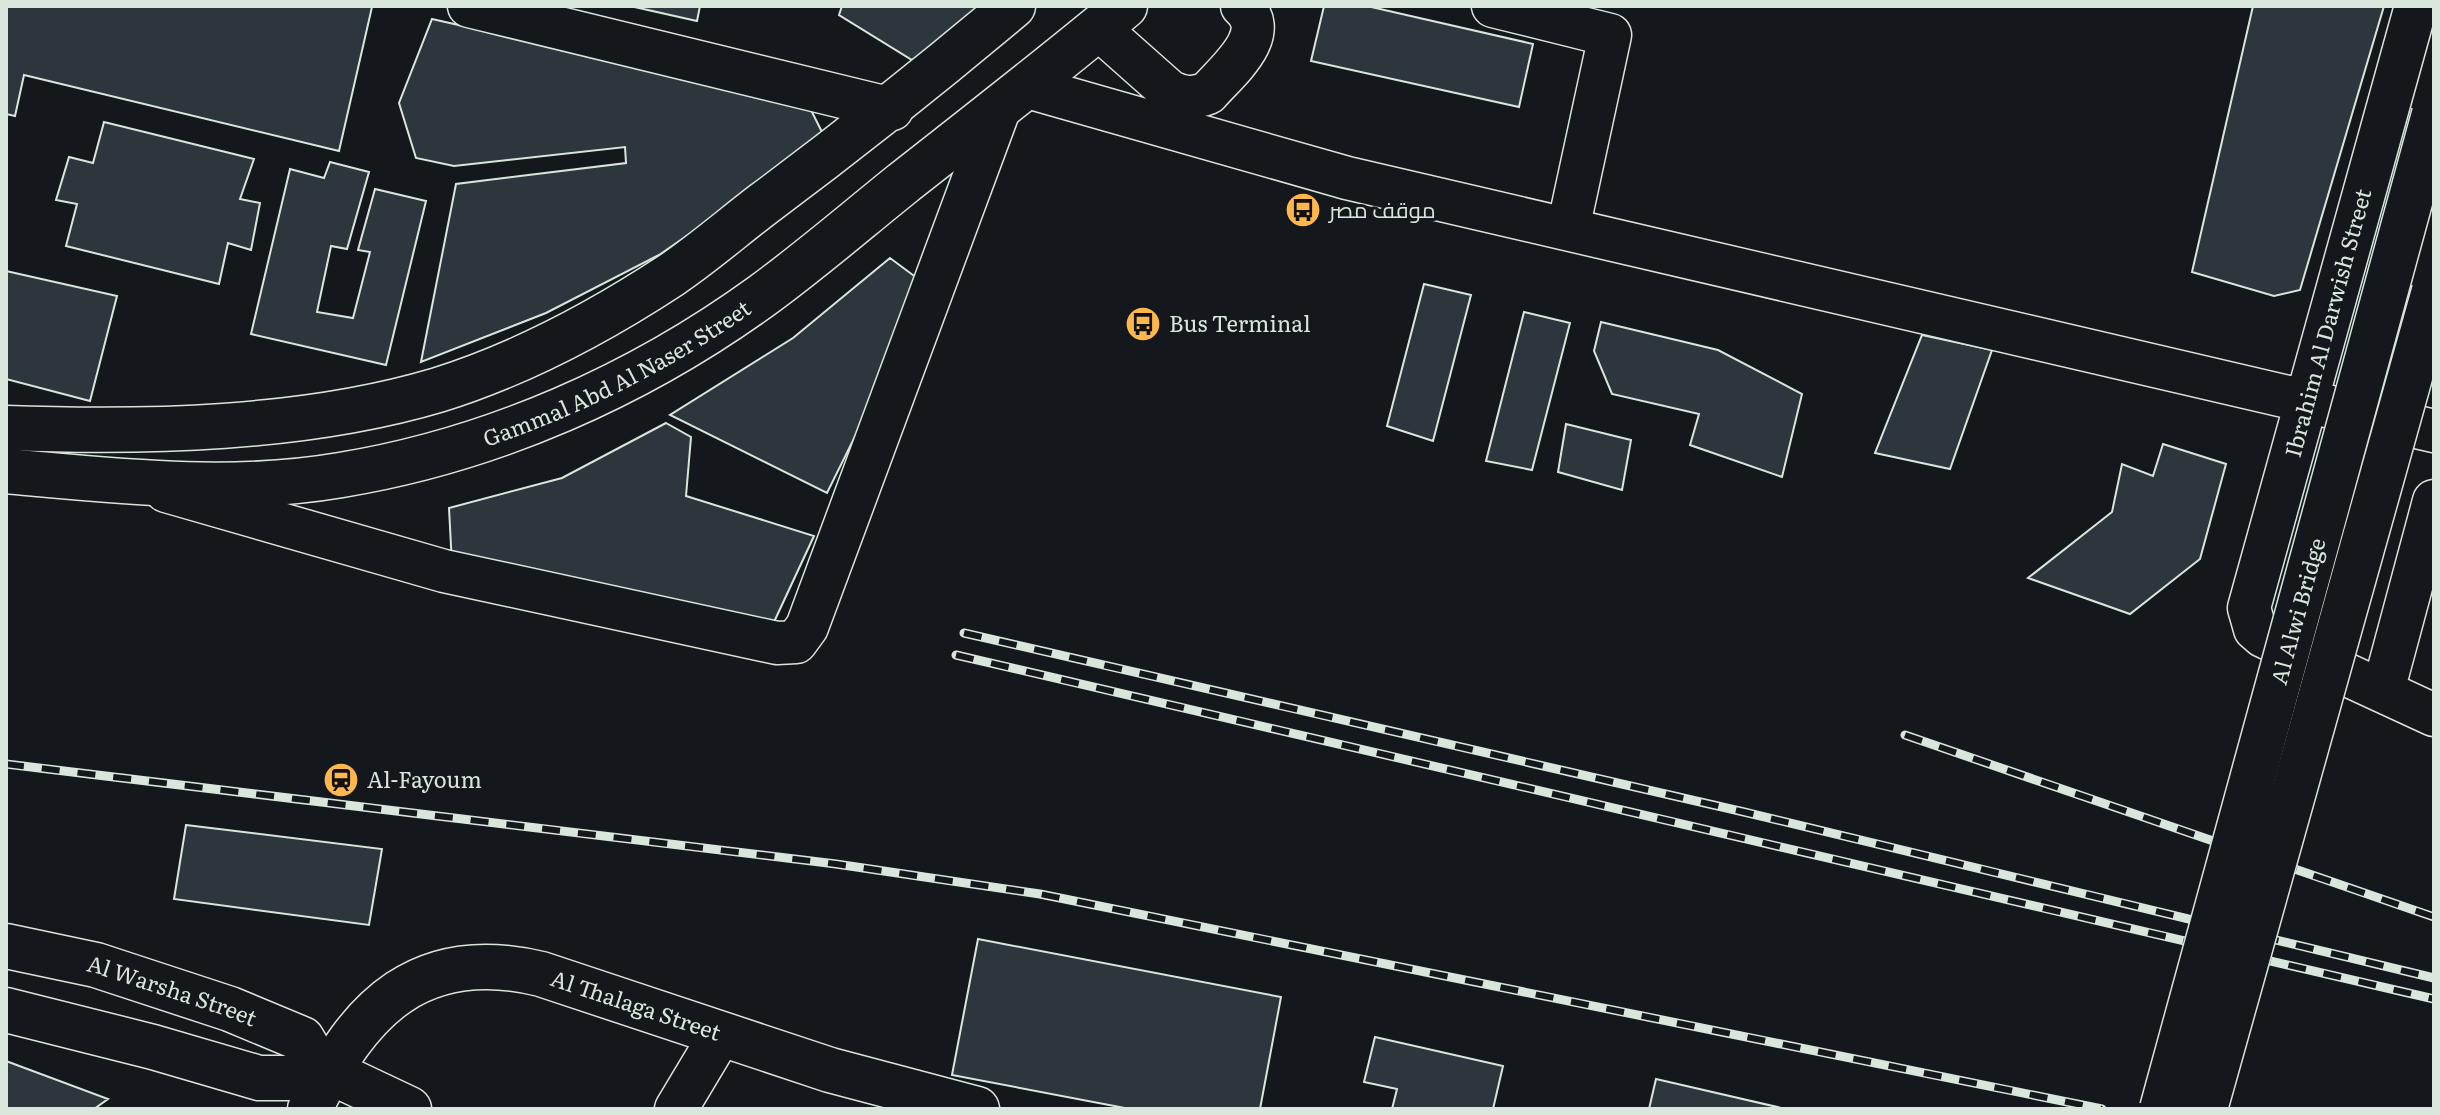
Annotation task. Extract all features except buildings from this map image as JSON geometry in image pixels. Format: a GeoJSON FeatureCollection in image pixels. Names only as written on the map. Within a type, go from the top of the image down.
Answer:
{"type":"FeatureCollection","features":[{"type":"Feature","properties":{"kind":"main road"},"geometry":{"type":"LineString","coordinates":[[6,428],[78,431],[215,427],[316,414],[438,390],[553,340],[672,274],[892,109],[1013,6]]}},
{"type":"Feature","properties":{"kind":"main road","name":"Gammal Abd Al Naser Street"},"geometry":{"type":"LineString","coordinates":[[6,471],[138,483],[243,485],[340,475],[465,447],[585,399],[651,366],[764,294],[1112,17]]}},
{"type":"Feature","properties":{"kind":"main road","name":"Al Alwi Bridge"},"geometry":{"type":"LineString","coordinates":[[2162,1109],[2434,114]]}},
{"type":"Feature","properties":{"kind":"main road","name":"Al Alwi Bridge"},"geometry":{"type":"LineString","coordinates":[[2205,1109],[2434,291]]}},
{"type":"Feature","properties":{"kind":"main road","name":"Al Warsha Street"},"geometry":{"type":"LineString","coordinates":[[6,946],[96,965],[230,1009],[302,1039],[323,1068],[409,1109]]}},
{"type":"Feature","properties":{"kind":"main road","name":"Al Thalaga Street"},"geometry":{"type":"LineString","coordinates":[[310,1109],[323,1068],[388,1001],[421,977],[468,966],[505,967],[541,974],[830,1070],[977,1109]]}},
{"type":"Feature","properties":{"kind":"main road"},"geometry":{"type":"LineString","coordinates":[[6,1010],[259,1078],[289,1078],[323,1068]]}},
{"type":"Feature","properties":{"kind":"street"},"geometry":{"type":"LineString","coordinates":[[469,6],[892,109]]}},
{"type":"Feature","properties":{"kind":"street"},"geometry":{"type":"LineString","coordinates":[[1112,17],[1169,91],[1179,96],[1199,96],[1208,93],[1250,42],[1252,22],[1242,6]]}},
{"type":"Feature","properties":{"kind":"street"},"geometry":{"type":"LineString","coordinates":[[1493,6],[1610,35],[1568,229]]}},
{"type":"Feature","properties":{"kind":"street","name":"Ibrahim Al Darwish Street"},"geometry":{"type":"LineString","coordinates":[[2383,691],[2263,636],[2255,629],[2249,608],[2416,6]]}},
{"type":"Feature","properties":{"kind":"street"},"geometry":{"type":"LineString","coordinates":[[138,483],[444,571],[777,643],[796,642],[807,627],[1014,97],[1347,178],[2434,431]]}},
{"type":"Feature","properties":{"kind":"street"},"geometry":{"type":"LineString","coordinates":[[2434,501],[2383,691],[2434,715]]}},
{"type":"Feature","properties":{"kind":"street"},"geometry":{"type":"LineString","coordinates":[[676,1109],[721,1034]]}},
{"type":"Feature","properties":{"kind":"railway"},"geometry":{"type":"LineString","coordinates":[[964,633],[1744,812],[2434,978]]}},
{"type":"Feature","properties":{"kind":"railway"},"geometry":{"type":"LineString","coordinates":[[956,655],[2434,999]]}},
{"type":"Feature","properties":{"kind":"railway"},"geometry":{"type":"LineString","coordinates":[[1905,735],[2434,917]]}},
{"type":"Feature","properties":{"kind":"railway"},"geometry":{"type":"LineString","coordinates":[[6,764],[836,864],[1040,894],[2102,1109]]}},
{"type":"Feature","properties":{"kind":"place","name":"موقف مصر"},"geometry":{"type":"Point","coordinates":[1303,210]}},
{"type":"Feature","properties":{"kind":"place","name":"Bus Terminal"},"geometry":{"type":"Point","coordinates":[1143,324]}},
{"type":"Feature","properties":{"kind":"place","name":"Al-Fayoum"},"geometry":{"type":"Point","coordinates":[341,780]}}]}
